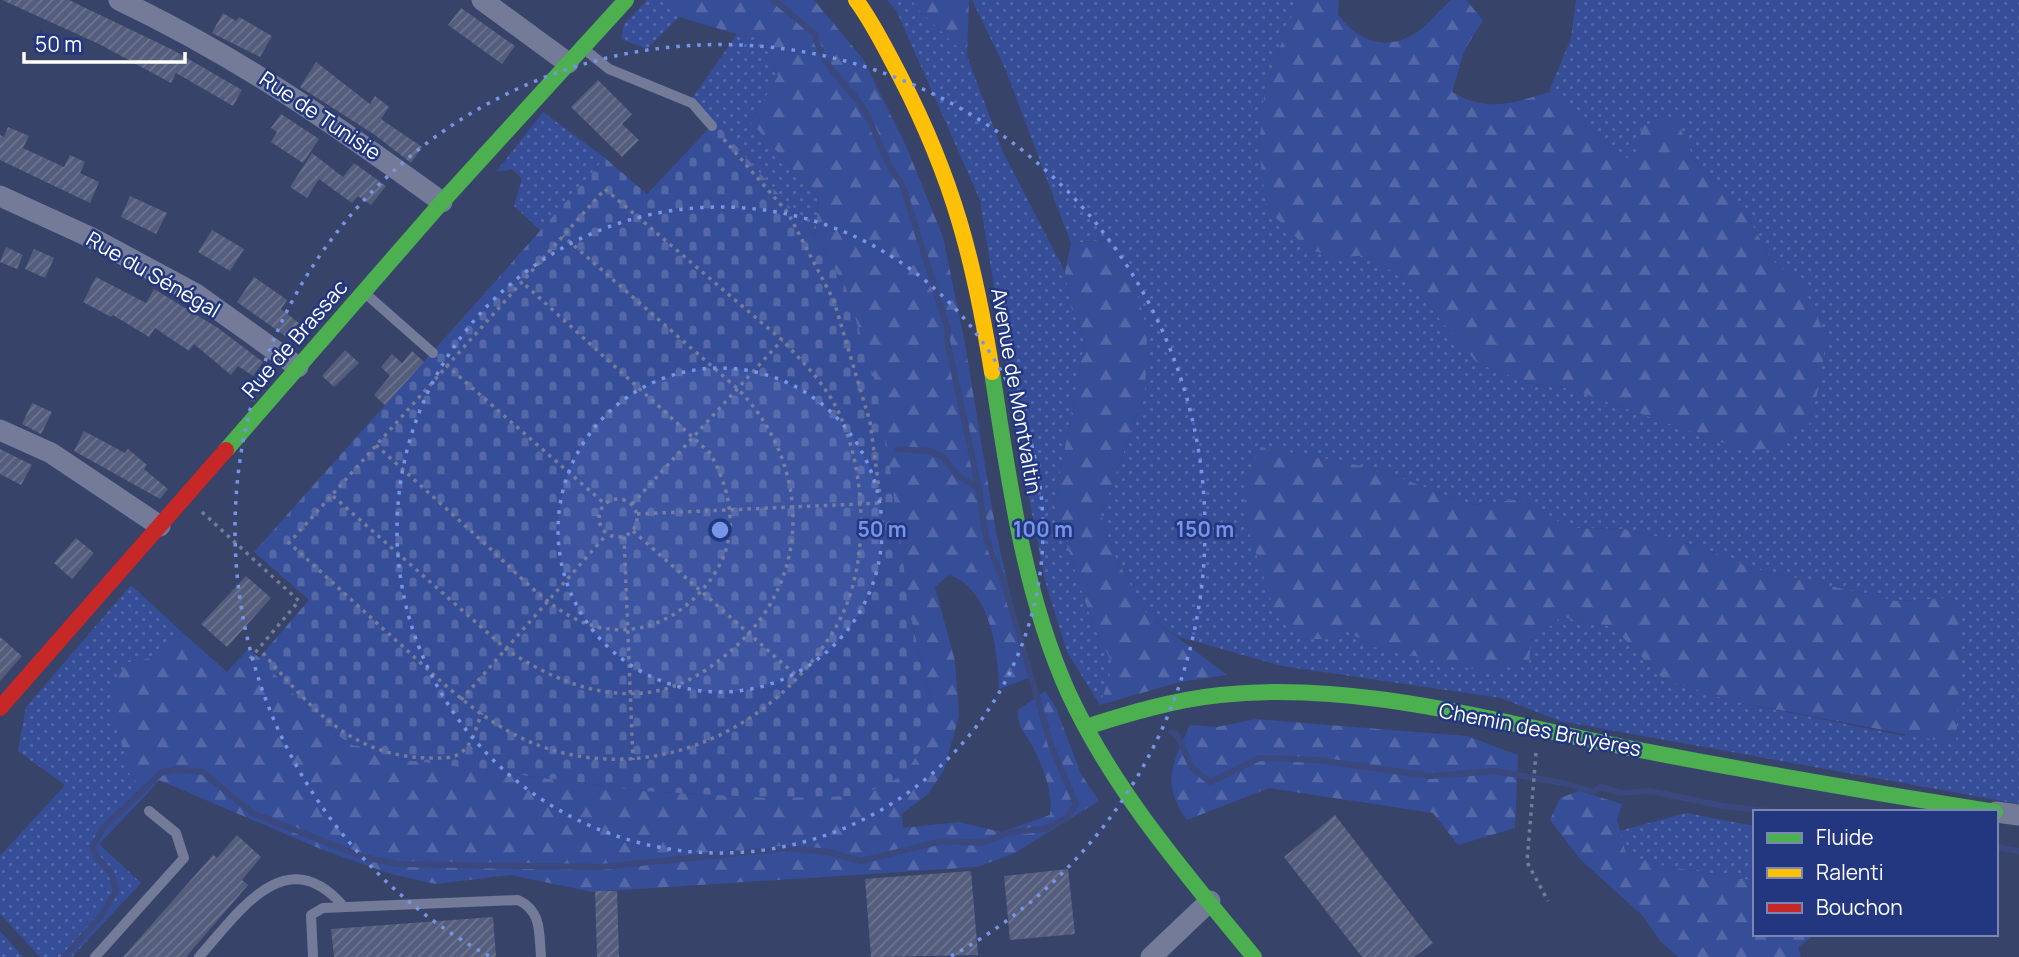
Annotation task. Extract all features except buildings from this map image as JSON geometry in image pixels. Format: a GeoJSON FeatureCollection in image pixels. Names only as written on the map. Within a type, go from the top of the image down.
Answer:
{"type":"FeatureCollection","features":[{"type":"Feature","properties":{"kind":"street","name":"Rue de Tunisie"},"geometry":{"type":"LineString","coordinates":[[119,0],[220,51],[294,96],[442,202]]}},
{"type":"Feature","properties":{"kind":"street"},"geometry":{"type":"LineString","coordinates":[[482,0],[575,55]]}},
{"type":"Feature","properties":{"kind":"street","name":"Rue de Brassac"},"geometry":{"type":"LineString","coordinates":[[0,708],[442,202],[626,0]]}},
{"type":"Feature","properties":{"kind":"street","name":"Avenue de Montvaltin"},"geometry":{"type":"LineString","coordinates":[[856,0],[869,18],[943,164],[958,210],[987,334],[1026,572],[1051,651],[1107,768],[1254,957]]}},
{"type":"Feature","properties":{"kind":"street","name":"Rue du Sénégal"},"geometry":{"type":"LineString","coordinates":[[0,197],[92,239],[196,294],[298,367]]}},
{"type":"Feature","properties":{"kind":"street"},"geometry":{"type":"LineString","coordinates":[[0,430],[51,453],[160,526]]}},
{"type":"Feature","properties":{"kind":"street","name":"Chemin des Bruyères"},"geometry":{"type":"LineString","coordinates":[[1086,727],[1121,712],[1202,695],[1241,692],[1357,699],[1461,713],[1634,749],[1985,810]]}},
{"type":"Feature","properties":{"kind":"street","name":"Chemin des Bruyères"},"geometry":{"type":"LineString","coordinates":[[1998,812],[2019,815]]}},
{"type":"Feature","properties":{"kind":"street"},"geometry":{"type":"LineString","coordinates":[[1151,957],[1210,901]]}},
{"type":"Feature","properties":{"kind":"lane"},"geometry":{"type":"LineString","coordinates":[[575,55],[692,103],[712,126]]}},
{"type":"Feature","properties":{"kind":"lane"},"geometry":{"type":"LineString","coordinates":[[364,292],[433,353]]}},
{"type":"Feature","properties":{"kind":"lane"},"geometry":{"type":"LineString","coordinates":[[94,957],[184,858],[176,833],[149,811]]}},
{"type":"Feature","properties":{"kind":"lane"},"geometry":{"type":"LineString","coordinates":[[200,957],[258,892],[276,883],[293,879],[311,881],[329,889],[344,907]]}},
{"type":"Feature","properties":{"kind":"lane"},"geometry":{"type":"LineString","coordinates":[[313,957],[311,915],[323,908],[519,900],[531,905],[539,921],[541,957]]}},
{"type":"Feature","properties":{"kind":"path"},"geometry":{"type":"LineString","coordinates":[[638,514],[881,503],[870,422],[834,301],[788,213],[712,126]]}},
{"type":"Feature","properties":{"kind":"path"},"geometry":{"type":"LineString","coordinates":[[605,189],[782,340],[806,364],[842,418],[853,450],[862,503],[859,550],[849,594],[832,634],[798,677],[751,719],[715,740],[679,753],[633,760],[589,757],[550,749],[509,732],[461,699],[289,543],[605,189]]}},
{"type":"Feature","properties":{"kind":"path"},"geometry":{"type":"LineString","coordinates":[[332,495],[506,649],[531,666],[560,680],[592,690],[630,693],[661,690],[716,664],[750,634],[772,603],[786,572],[792,543],[794,507],[784,462],[772,434],[759,411],[738,389],[563,236]]}},
{"type":"Feature","properties":{"kind":"path"},"geometry":{"type":"LineString","coordinates":[[376,445],[549,600],[584,623],[626,629],[667,620],[702,592],[724,554],[731,530],[727,488],[710,453],[522,282]]}},
{"type":"Feature","properties":{"kind":"path"},"geometry":{"type":"LineString","coordinates":[[632,504],[782,340]]}},
{"type":"Feature","properties":{"kind":"path"},"geometry":{"type":"LineString","coordinates":[[433,353],[605,504]]}},
{"type":"Feature","properties":{"kind":"path"},"geometry":{"type":"LineString","coordinates":[[186,496],[299,601],[248,661]]}},
{"type":"Feature","properties":{"kind":"path"},"geometry":{"type":"LineString","coordinates":[[621,499],[632,504],[638,514],[633,531],[624,537],[607,534],[599,522],[605,504],[621,499]]}},
{"type":"Feature","properties":{"kind":"path"},"geometry":{"type":"LineString","coordinates":[[633,531],[798,677]]}},
{"type":"Feature","properties":{"kind":"path"},"geometry":{"type":"LineString","coordinates":[[461,699],[607,534]]}},
{"type":"Feature","properties":{"kind":"path"},"geometry":{"type":"LineString","coordinates":[[624,537],[633,760]]}},
{"type":"Feature","properties":{"kind":"path"},"geometry":{"type":"LineString","coordinates":[[263,653],[306,702],[350,738],[380,751],[418,758],[451,758],[468,746],[482,713]]}},
{"type":"Feature","properties":{"kind":"path"},"geometry":{"type":"LineString","coordinates":[[1535,756],[1527,862],[1548,901]]}},
{"type":"Feature","properties":{"kind":"green space"},"geometry":{"type":"Polygon","coordinates":[[[647,0],[666,0],[679,17],[647,49],[621,39],[624,24],[647,0]]]}},
{"type":"Feature","properties":{"kind":"green space"},"geometry":{"type":"Polygon","coordinates":[[[666,0],[814,0],[863,59],[906,146],[943,237],[965,344],[996,532],[1016,620],[1034,676],[999,689],[994,640],[983,607],[963,582],[949,575],[935,587],[955,661],[959,716],[944,770],[928,794],[902,814],[903,828],[959,822],[1001,832],[1050,815],[1046,779],[1018,716],[1018,710],[1045,691],[1056,708],[1081,774],[1099,801],[1013,854],[977,867],[592,892],[511,875],[436,884],[391,874],[323,850],[159,780],[147,794],[127,770],[112,713],[112,694],[125,663],[158,655],[183,633],[227,672],[248,649],[392,758],[643,791],[773,798],[931,702],[911,619],[846,288],[815,236],[819,199],[751,122],[778,76],[762,38],[737,34],[679,17],[666,0]]]}},
{"type":"Feature","properties":{"kind":"green space"},"geometry":{"type":"Polygon","coordinates":[[[887,0],[912,0],[967,56],[1003,152],[1065,272],[1071,307],[1085,340],[1054,505],[1093,625],[1113,665],[1100,705],[1067,652],[1045,581],[1021,456],[980,200],[896,10],[887,0]]]}},
{"type":"Feature","properties":{"kind":"green space"},"geometry":{"type":"Polygon","coordinates":[[[912,0],[969,0],[967,56],[917,8],[912,0]]]}},
{"type":"Feature","properties":{"kind":"green space"},"geometry":{"type":"Polygon","coordinates":[[[972,0],[1298,0],[1265,86],[1259,147],[1337,258],[1368,255],[1410,284],[1477,363],[1530,383],[1571,389],[1746,451],[1805,290],[1770,258],[1754,228],[1727,191],[1695,161],[1675,116],[1637,154],[1625,159],[1549,92],[1571,38],[1576,0],[2019,0],[2019,804],[1560,721],[1501,698],[1282,666],[1176,636],[1146,614],[1114,554],[1101,515],[1145,393],[1106,240],[1071,243],[1005,68],[972,0]],[[1261,447],[1244,515],[1258,559],[1347,631],[1374,647],[1531,641],[1561,617],[1613,627],[1663,679],[1732,701],[1905,736],[1953,598],[1896,601],[1752,568],[1697,546],[1624,529],[1569,528],[1522,499],[1470,505],[1378,469],[1261,447]]]}},
{"type":"Feature","properties":{"kind":"green space"},"geometry":{"type":"Polygon","coordinates":[[[1298,0],[1339,0],[1338,14],[1353,31],[1372,40],[1392,42],[1424,27],[1451,0],[1466,0],[1483,20],[1465,49],[1452,92],[1477,102],[1500,104],[1549,92],[1625,159],[1637,153],[1642,126],[1675,116],[1695,161],[1727,191],[1754,228],[1770,258],[1805,290],[1826,337],[1820,383],[1809,425],[1772,448],[1746,451],[1571,389],[1530,383],[1477,363],[1410,284],[1368,255],[1337,258],[1308,249],[1266,208],[1259,147],[1265,86],[1298,0]]]}},
{"type":"Feature","properties":{"kind":"green space"},"geometry":{"type":"Polygon","coordinates":[[[737,34],[762,38],[778,76],[751,122],[819,199],[815,236],[693,97],[737,34]]]}},
{"type":"Feature","properties":{"kind":"green space"},"geometry":{"type":"Polygon","coordinates":[[[543,112],[605,158],[541,231],[514,206],[522,179],[512,169],[496,172],[543,112]]]}},
{"type":"Feature","properties":{"kind":"green space"},"geometry":{"type":"Polygon","coordinates":[[[715,122],[815,236],[846,288],[880,397],[911,619],[931,702],[923,745],[905,775],[859,796],[773,798],[643,791],[392,758],[352,745],[323,725],[259,658],[309,600],[254,552],[605,158],[647,194],[715,122]]]}},
{"type":"Feature","properties":{"kind":"green space"},"geometry":{"type":"Polygon","coordinates":[[[1106,240],[1132,273],[1147,330],[1145,393],[1101,515],[1114,554],[1146,614],[1227,675],[1180,682],[1100,705],[1113,665],[1093,625],[1054,505],[1085,340],[1071,307],[1065,272],[1071,243],[1106,240]]]}},
{"type":"Feature","properties":{"kind":"green space"},"geometry":{"type":"Polygon","coordinates":[[[1261,447],[1378,469],[1470,505],[1522,499],[1569,528],[1624,529],[1697,546],[1752,568],[1896,601],[1953,598],[1962,624],[1956,744],[1732,701],[1663,679],[1613,627],[1561,617],[1531,641],[1529,663],[1486,672],[1374,647],[1347,631],[1329,639],[1301,639],[1273,607],[1244,515],[1245,479],[1261,447]]]}},
{"type":"Feature","properties":{"kind":"green space"},"geometry":{"type":"Polygon","coordinates":[[[131,585],[183,633],[158,655],[125,663],[116,726],[127,753],[127,770],[147,794],[99,844],[141,883],[72,957],[40,957],[0,914],[0,856],[65,785],[18,751],[26,707],[131,585]]]}},
{"type":"Feature","properties":{"kind":"green space"},"geometry":{"type":"Polygon","coordinates":[[[1256,719],[1467,736],[1518,755],[1515,828],[1458,845],[1433,813],[1269,788],[1187,820],[1174,795],[1172,772],[1190,725],[1217,727],[1256,719]]]}},
{"type":"Feature","properties":{"kind":"green space"},"geometry":{"type":"Polygon","coordinates":[[[1579,791],[1622,804],[1617,819],[1626,854],[1664,866],[1753,881],[1753,936],[1813,936],[1798,947],[1801,957],[1678,957],[1660,941],[1643,916],[1581,860],[1550,820],[1560,798],[1579,791]]]}},
{"type":"Feature","properties":{"kind":"green space"},"geometry":{"type":"Polygon","coordinates":[[[1686,813],[1753,826],[1753,881],[1664,866],[1625,854],[1619,831],[1686,813]]]}},
{"type":"Feature","properties":{"kind":"green space"},"geometry":{"type":"Polygon","coordinates":[[[0,931],[23,957],[0,957],[0,931]]]}},
{"type":"Feature","properties":{"kind":"waterway"},"geometry":{"type":"LineString","coordinates":[[64,957],[101,916],[116,891],[111,873],[96,856],[93,847],[102,829],[161,773],[178,769],[203,772],[252,813],[363,857],[397,864],[601,867],[791,848],[828,852],[861,861],[942,841],[982,843],[1010,832],[1045,829],[1067,818],[1076,804],[1051,745],[1004,583],[986,538],[979,489],[947,340],[948,330],[902,184],[889,165],[865,112],[832,71],[815,34],[774,0]]}},
{"type":"Feature","properties":{"kind":"waterway"},"geometry":{"type":"LineString","coordinates":[[898,449],[929,451],[943,457],[957,475],[979,489]]}},
{"type":"Feature","properties":{"kind":"waterway"},"geometry":{"type":"LineString","coordinates":[[1171,732],[1177,735],[1192,768],[1210,782],[1260,758],[1318,760],[1430,776],[1495,771],[1568,784],[1593,792],[1600,787],[1621,793],[1650,791],[1723,806],[1759,810]]}},
{"type":"Feature","properties":{"kind":"waterway"},"geometry":{"type":"LineString","coordinates":[[1998,847],[2019,851]]}},
{"type":"Feature","properties":{"kind":"traffic: fast"},"geometry":{"type":"LineString","coordinates":[[226,450],[442,202],[626,0]]}},
{"type":"Feature","properties":{"kind":"traffic: fast"},"geometry":{"type":"LineString","coordinates":[[992,372],[1012,494],[1029,575],[1040,615],[1068,692],[1106,763],[1152,830],[1254,957]]}},
{"type":"Feature","properties":{"kind":"traffic: fast"},"geometry":{"type":"LineString","coordinates":[[1086,727],[1203,697],[1272,692],[1324,693],[1428,707],[1679,758],[1983,810]]}},
{"type":"Feature","properties":{"kind":"traffic: slow"},"geometry":{"type":"LineString","coordinates":[[856,0],[901,78],[948,186],[978,293],[992,372]]}},
{"type":"Feature","properties":{"kind":"traffic: jam"},"geometry":{"type":"LineString","coordinates":[[0,708],[226,450]]}}]}
